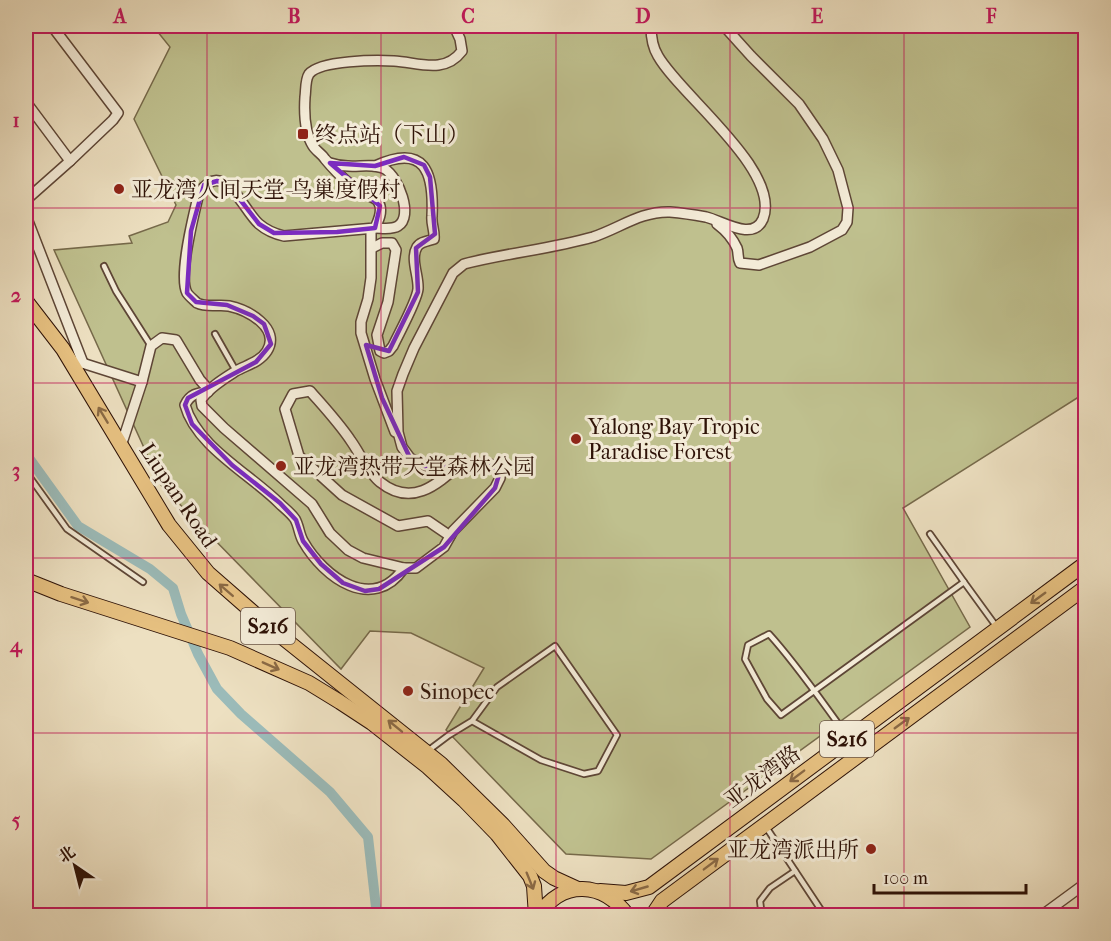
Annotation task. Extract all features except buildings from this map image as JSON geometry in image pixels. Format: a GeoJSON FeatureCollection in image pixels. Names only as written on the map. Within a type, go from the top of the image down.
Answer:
{"type":"FeatureCollection","features":[{"type":"Feature","properties":{"kind":"main road","name":"Liupan Road"},"geometry":{"type":"LineString","coordinates":[[26,302],[69,358],[169,525],[208,573],[272,628],[427,752],[471,792],[544,871],[578,889]]}},
{"type":"Feature","properties":{"kind":"main road","name":"亚龙湾路"},"geometry":{"type":"LineString","coordinates":[[600,891],[626,893],[649,886],[1086,563]]}},
{"type":"Feature","properties":{"kind":"main road","name":"S216"},"geometry":{"type":"LineString","coordinates":[[26,580],[61,594],[230,648],[309,683],[372,723],[428,767],[472,808],[523,865],[534,886],[537,915]]}},
{"type":"Feature","properties":{"kind":"main road","name":"亚龙湾路"},"geometry":{"type":"LineString","coordinates":[[652,915],[662,901],[1086,588]]}},
{"type":"Feature","properties":{"kind":"main road","name":"S216"},"geometry":{"type":"LineString","coordinates":[[537,915],[544,906],[565,892],[578,889],[600,891]]}},
{"type":"Feature","properties":{"kind":"main road"},"geometry":{"type":"LineString","coordinates":[[600,891],[618,902],[628,915]]}},
{"type":"Feature","properties":{"kind":"street"},"geometry":{"type":"LineString","coordinates":[[26,200],[70,161],[118,113],[52,26]]}},
{"type":"Feature","properties":{"kind":"street"},"geometry":{"type":"LineString","coordinates":[[330,164],[375,166],[390,173],[401,193],[405,215],[403,222],[397,227],[373,228],[284,236],[259,224],[228,184],[217,181],[204,185],[199,193],[190,231],[185,281],[187,293],[196,303],[209,306],[227,305],[243,310],[264,324],[269,332],[271,344],[266,354],[256,362],[236,371],[208,391],[201,400],[202,406],[312,504],[330,533],[348,550],[363,558],[405,568],[416,568],[444,547],[450,536],[495,488],[500,478],[500,471],[486,463],[425,466],[410,458],[402,447],[378,388],[361,333],[361,322],[370,289],[373,228],[380,217],[380,206],[375,198],[365,194],[330,164],[321,153],[313,148],[305,125],[305,100],[310,74],[319,68],[355,62],[395,61],[420,66],[442,64],[456,58],[462,51],[454,26]]}},
{"type":"Feature","properties":{"kind":"street"},"geometry":{"type":"LineString","coordinates":[[402,447],[398,432],[397,391],[414,348],[444,287],[459,268],[470,262],[592,237],[643,215],[670,212],[709,218],[747,230],[757,228],[765,213],[765,196],[759,182],[732,141],[658,56],[651,26]]}},
{"type":"Feature","properties":{"kind":"street"},"geometry":{"type":"LineString","coordinates":[[709,218],[733,241],[738,250],[737,258],[740,263],[759,265],[810,247],[842,230],[849,216],[838,170],[814,125],[799,104],[724,26]]}},
{"type":"Feature","properties":{"kind":"street"},"geometry":{"type":"LineString","coordinates":[[26,102],[70,161]]}},
{"type":"Feature","properties":{"kind":"street"},"geometry":{"type":"LineString","coordinates":[[372,248],[382,243],[392,243],[396,250],[388,302],[377,335],[380,351],[384,353],[393,346],[418,292],[414,263],[416,248],[434,239],[432,215],[434,204],[430,177],[424,165],[414,159],[394,157],[375,166]]}},
{"type":"Feature","properties":{"kind":"street"},"geometry":{"type":"LineString","coordinates":[[26,216],[83,363]]}},
{"type":"Feature","properties":{"kind":"street"},"geometry":{"type":"LineString","coordinates":[[121,446],[151,346],[162,338],[176,340],[208,391]]}},
{"type":"Feature","properties":{"kind":"street"},"geometry":{"type":"LineString","coordinates":[[69,358],[142,382]]}},
{"type":"Feature","properties":{"kind":"street"},"geometry":{"type":"LineString","coordinates":[[208,391],[188,398],[185,405],[192,424],[232,465],[262,487],[296,520],[303,541],[321,564],[343,583],[365,591],[379,589],[396,580],[405,568]]}},
{"type":"Feature","properties":{"kind":"street"},"geometry":{"type":"LineString","coordinates":[[450,536],[428,521],[398,526],[342,495],[299,456],[285,409],[293,394],[310,391],[351,439],[378,482],[396,491],[416,494],[440,482],[460,464]]}},
{"type":"Feature","properties":{"kind":"street"},"geometry":{"type":"LineString","coordinates":[[1041,915],[1086,883]]}},
{"type":"Feature","properties":{"kind":"lane"},"geometry":{"type":"LineString","coordinates":[[104,266],[116,291],[151,346]]}},
{"type":"Feature","properties":{"kind":"lane"},"geometry":{"type":"LineString","coordinates":[[215,334],[236,371]]}},
{"type":"Feature","properties":{"kind":"lane"},"geometry":{"type":"LineString","coordinates":[[26,472],[67,529],[143,582]]}},
{"type":"Feature","properties":{"kind":"lane"},"geometry":{"type":"LineString","coordinates":[[930,534],[998,628]]}},
{"type":"Feature","properties":{"kind":"lane"},"geometry":{"type":"LineString","coordinates":[[849,738],[814,692],[769,634],[748,645],[746,659],[767,699],[781,715],[814,692],[964,582]]}},
{"type":"Feature","properties":{"kind":"lane"},"geometry":{"type":"LineString","coordinates":[[427,752],[449,735],[472,722],[497,687],[555,646],[617,735],[598,771],[584,774],[541,760],[472,722]]}},
{"type":"Feature","properties":{"kind":"lane"},"geometry":{"type":"LineString","coordinates":[[765,824],[825,915]]}},
{"type":"Feature","properties":{"kind":"lane"},"geometry":{"type":"LineString","coordinates":[[765,915],[760,909],[760,901],[770,888],[795,871]]}},
{"type":"Feature","properties":{"kind":"highlighted area"},"geometry":{"type":"Polygon","coordinates":[[[404,157],[424,165],[430,177],[435,234],[416,248],[418,292],[389,351],[366,345],[382,398],[410,458],[425,466],[486,463],[500,471],[495,488],[444,547],[379,589],[365,591],[343,583],[321,564],[303,541],[296,520],[280,503],[232,465],[192,424],[185,405],[188,398],[256,362],[271,344],[264,324],[253,316],[227,305],[196,302],[187,293],[191,231],[204,185],[217,181],[228,184],[259,224],[274,233],[337,232],[375,228],[380,206],[330,163],[375,166],[404,157]]]}},
{"type":"Feature","properties":{"kind":"green space","name":"Yalong Bay Tropic Paradise Forest"},"geometry":{"type":"Polygon","coordinates":[[[153,26],[1081,26],[1085,37],[1085,393],[903,508],[970,627],[651,859],[566,854],[446,730],[484,668],[411,633],[370,631],[341,669],[161,485],[54,250],[132,243],[129,236],[168,222],[176,205],[134,119],[170,47],[153,26]]]}},
{"type":"Feature","properties":{"kind":"waterway"},"geometry":{"type":"LineString","coordinates":[[26,454],[78,526],[150,569],[173,588],[198,654],[217,689],[241,714],[330,792],[368,837],[377,916]]}},
{"type":"Feature","properties":{"kind":"place","name":"终点站（下山）"},"geometry":{"type":"Point","coordinates":[303,134]}},
{"type":"Feature","properties":{"kind":"place","name":"亚龙湾人间天堂-鸟巢度假村"},"geometry":{"type":"Point","coordinates":[119,189]}},
{"type":"Feature","properties":{"kind":"place","name":"Yalong Bay Tropic Paradise Forest"},"geometry":{"type":"Point","coordinates":[576,439]}},
{"type":"Feature","properties":{"kind":"place","name":"亚龙湾热带天堂森林公园"},"geometry":{"type":"Point","coordinates":[281,466]}},
{"type":"Feature","properties":{"kind":"place","name":"Sinopec"},"geometry":{"type":"Point","coordinates":[408,691]}},
{"type":"Feature","properties":{"kind":"place","name":"亚龙湾派出所"},"geometry":{"type":"Point","coordinates":[871,849]}}]}
